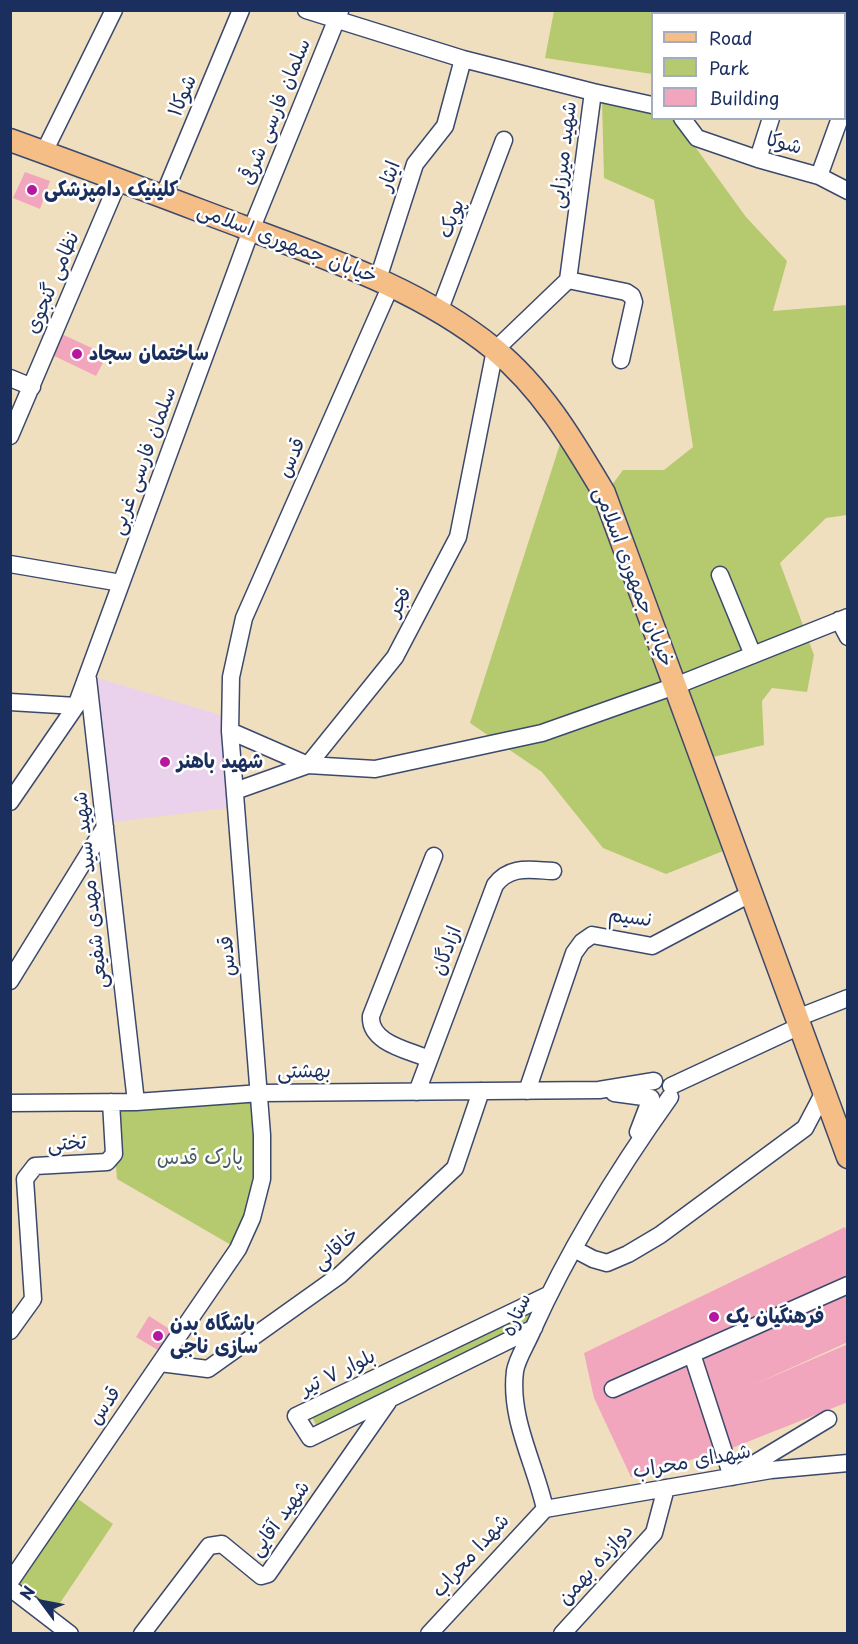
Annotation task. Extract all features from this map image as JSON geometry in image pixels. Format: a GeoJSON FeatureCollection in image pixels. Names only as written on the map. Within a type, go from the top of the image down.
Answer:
{"type":"FeatureCollection","features":[{"type":"Feature","properties":{"kind":"main road","name":"خیابان جمهوری اسلامی"},"geometry":{"type":"LineString","coordinates":[[10,140],[385,282],[439,312],[495,350],[523,376],[563,424],[604,493],[848,1157]]}},
{"type":"Feature","properties":{"kind":"street"},"geometry":{"type":"LineString","coordinates":[[44,152],[114,10]]}},
{"type":"Feature","properties":{"kind":"street","name":"شوکا۱"},"geometry":{"type":"LineString","coordinates":[[163,197],[241,10]]}},
{"type":"Feature","properties":{"kind":"street"},"geometry":{"type":"LineString","coordinates":[[306,10],[338,15]]}},
{"type":"Feature","properties":{"kind":"street","name":"شهید میرزایی"},"geometry":{"type":"LineString","coordinates":[[338,15],[463,59],[593,92],[568,280]]}},
{"type":"Feature","properties":{"kind":"street","name":"سلمان فارسی شرقی"},"geometry":{"type":"LineString","coordinates":[[251,230],[338,15]]}},
{"type":"Feature","properties":{"kind":"street","name":"ایثار"},"geometry":{"type":"LineString","coordinates":[[385,282],[415,164],[445,126],[463,59]]}},
{"type":"Feature","properties":{"kind":"street"},"geometry":{"type":"LineString","coordinates":[[593,92],[651,105]]}},
{"type":"Feature","properties":{"kind":"street","name":"شوکا"},"geometry":{"type":"LineString","coordinates":[[684,120],[697,138],[758,159],[819,176],[848,191]]}},
{"type":"Feature","properties":{"kind":"street"},"geometry":{"type":"LineString","coordinates":[[758,159],[770,120]]}},
{"type":"Feature","properties":{"kind":"street"},"geometry":{"type":"LineString","coordinates":[[819,176],[839,120]]}},
{"type":"Feature","properties":{"kind":"street","name":"پوپک"},"geometry":{"type":"LineString","coordinates":[[439,312],[504,140]]}},
{"type":"Feature","properties":{"kind":"street","name":"نظامی گنجوی"},"geometry":{"type":"LineString","coordinates":[[10,436],[119,180]]}},
{"type":"Feature","properties":{"kind":"street","name":"سلمان فارسی غربی"},"geometry":{"type":"LineString","coordinates":[[10,802],[76,706],[251,230]]}},
{"type":"Feature","properties":{"kind":"street"},"geometry":{"type":"LineString","coordinates":[[495,350],[568,280],[626,292],[632,296],[634,302],[621,360]]}},
{"type":"Feature","properties":{"kind":"street","name":"قدس"},"geometry":{"type":"LineString","coordinates":[[10,1582],[238,1249],[252,1218],[262,1179],[261,1093],[230,731],[231,677],[244,618],[385,282]]}},
{"type":"Feature","properties":{"kind":"street","name":"فجر"},"geometry":{"type":"LineString","coordinates":[[308,765],[395,657],[458,537],[495,350]]}},
{"type":"Feature","properties":{"kind":"street"},"geometry":{"type":"LineString","coordinates":[[10,378],[32,387]]}},
{"type":"Feature","properties":{"kind":"street"},"geometry":{"type":"LineString","coordinates":[[10,564],[121,583]]}},
{"type":"Feature","properties":{"kind":"street"},"geometry":{"type":"LineString","coordinates":[[720,575],[753,655]]}},
{"type":"Feature","properties":{"kind":"street"},"geometry":{"type":"LineString","coordinates":[[230,731],[308,765],[375,769],[542,733],[675,686],[843,618],[848,637]]}},
{"type":"Feature","properties":{"kind":"street","name":"شهید سید مهدی شفیعی"},"geometry":{"type":"LineString","coordinates":[[88,675],[135,1102]]}},
{"type":"Feature","properties":{"kind":"street"},"geometry":{"type":"LineString","coordinates":[[10,702],[76,706]]}},
{"type":"Feature","properties":{"kind":"street"},"geometry":{"type":"LineString","coordinates":[[235,791],[308,765]]}},
{"type":"Feature","properties":{"kind":"street"},"geometry":{"type":"LineString","coordinates":[[10,981],[105,827]]}},
{"type":"Feature","properties":{"kind":"street"},"geometry":{"type":"LineString","coordinates":[[429,1059],[376,1036],[370,1026],[371,1016],[434,856]]}},
{"type":"Feature","properties":{"kind":"street","name":"ازادگان"},"geometry":{"type":"LineString","coordinates":[[417,1092],[495,885],[503,874],[513,870],[553,871]]}},
{"type":"Feature","properties":{"kind":"street","name":"نسیم"},"geometry":{"type":"LineString","coordinates":[[527,1091],[574,953],[582,942],[592,935],[652,946],[750,894]]}},
{"type":"Feature","properties":{"kind":"street"},"geometry":{"type":"LineString","coordinates":[[629,1154],[671,1091],[848,998]]}},
{"type":"Feature","properties":{"kind":"street","name":"بهشتی"},"geometry":{"type":"LineString","coordinates":[[10,1104],[135,1102],[261,1093],[652,1090],[661,1079],[671,1091]]}},
{"type":"Feature","properties":{"kind":"street"},"geometry":{"type":"LineString","coordinates":[[629,1154],[652,1090]]}},
{"type":"Feature","properties":{"kind":"street","name":"خاقانی"},"geometry":{"type":"LineString","coordinates":[[160,1364],[208,1369],[340,1275],[455,1168],[481,1091]]}},
{"type":"Feature","properties":{"kind":"street"},"geometry":{"type":"LineString","coordinates":[[574,1250],[607,1263],[660,1235],[805,1128],[824,1092]]}},
{"type":"Feature","properties":{"kind":"street","name":"تختی"},"geometry":{"type":"LineString","coordinates":[[10,1331],[33,1299],[25,1179],[35,1166],[107,1162],[112,1159],[111,1102]]}},
{"type":"Feature","properties":{"kind":"street","name":"ستاره"},"geometry":{"type":"LineString","coordinates":[[545,1509],[538,1478],[518,1425],[515,1370],[548,1295],[629,1154]]}},
{"type":"Feature","properties":{"kind":"street"},"geometry":{"type":"LineString","coordinates":[[613,1389],[848,1285]]}},
{"type":"Feature","properties":{"kind":"street","name":"بلوار ۷ تیر"},"geometry":{"type":"LineString","coordinates":[[534,1328],[310,1438],[296,1416],[548,1295]]}},
{"type":"Feature","properties":{"kind":"street"},"geometry":{"type":"LineString","coordinates":[[692,1354],[732,1477],[828,1419]]}},
{"type":"Feature","properties":{"kind":"street","name":"شهید آقایی"},"geometry":{"type":"LineString","coordinates":[[142,1634],[209,1546],[215,1543],[222,1544],[261,1576],[268,1574],[390,1399]]}},
{"type":"Feature","properties":{"kind":"street","name":"شهدای محراب"},"geometry":{"type":"LineString","coordinates":[[545,1509],[771,1470],[848,1463]]}},
{"type":"Feature","properties":{"kind":"street","name":"دوازده بهمن"},"geometry":{"type":"LineString","coordinates":[[562,1634],[654,1533],[666,1488]]}},
{"type":"Feature","properties":{"kind":"street","name":"شهدا محراب"},"geometry":{"type":"LineString","coordinates":[[429,1634],[545,1509]]}},
{"type":"Feature","properties":{"kind":"street"},"geometry":{"type":"LineString","coordinates":[[10,1588],[70,1634]]}},
{"type":"Feature","properties":{"kind":"shaded area","name":"شهید باهنر"},"geometry":{"type":"Polygon","coordinates":[[[88,675],[230,718],[236,807],[104,823],[88,675]]]}},
{"type":"Feature","properties":{"kind":"green space"},"geometry":{"type":"Polygon","coordinates":[[[554,10],[715,11],[651,12],[651,74],[545,58],[554,10]]]}},
{"type":"Feature","properties":{"kind":"green space"},"geometry":{"type":"Polygon","coordinates":[[[602,102],[651,109],[651,120],[676,120],[746,217],[787,261],[773,311],[847,305],[847,515],[826,518],[780,563],[814,655],[807,692],[772,688],[762,701],[764,745],[709,758],[609,489],[623,470],[664,470],[693,447],[654,200],[604,178],[602,102]]]}},
{"type":"Feature","properties":{"kind":"green space"},"geometry":{"type":"Polygon","coordinates":[[[562,426],[603,494],[733,847],[666,874],[603,848],[542,772],[470,723],[560,444],[562,426]]]}},
{"type":"Feature","properties":{"kind":"green space","name":"پارک قدس"},"geometry":{"type":"Polygon","coordinates":[[[261,1093],[262,1179],[238,1249],[117,1179],[111,1102],[261,1093]]]}},
{"type":"Feature","properties":{"kind":"green space"},"geometry":{"type":"Polygon","coordinates":[[[548,1296],[536,1323],[318,1429],[309,1411],[548,1296]]]}},
{"type":"Feature","properties":{"kind":"green space"},"geometry":{"type":"Polygon","coordinates":[[[71,1494],[113,1524],[50,1618],[11,1587],[71,1494]]]}},
{"type":"Feature","properties":{"kind":"building","name":"کلینیک دامپزشکی"},"geometry":{"type":"Polygon","coordinates":[[[25,172],[50,181],[40,209],[13,198],[25,172]]]}},
{"type":"Feature","properties":{"kind":"building","name":"ساختمان سجاد"},"geometry":{"type":"Polygon","coordinates":[[[55,331],[107,355],[96,376],[46,352],[55,331]]]}},
{"type":"Feature","properties":{"kind":"building"},"geometry":{"type":"Polygon","coordinates":[[[845,1227],[848,1236],[848,1342],[753,1385],[848,1344],[848,1402],[732,1448],[631,1477],[594,1398],[584,1353],[845,1227]]]}},
{"type":"Feature","properties":{"kind":"building","name":"باشگاه بدن سازی ناجی"},"geometry":{"type":"Polygon","coordinates":[[[149,1316],[179,1335],[166,1355],[136,1337],[149,1316]]]}},
{"type":"Feature","properties":{"kind":"place","name":"کلینیک دامپزشکی"},"geometry":{"type":"Point","coordinates":[32,190]}},
{"type":"Feature","properties":{"kind":"place","name":"ساختمان سجاد"},"geometry":{"type":"Point","coordinates":[77,354]}},
{"type":"Feature","properties":{"kind":"place","name":"شهید باهنر"},"geometry":{"type":"Point","coordinates":[165,762]}},
{"type":"Feature","properties":{"kind":"place","name":"فرهنگیان یک"},"geometry":{"type":"Point","coordinates":[714,1317]}},
{"type":"Feature","properties":{"kind":"place","name":"باشگاه بدن سازی ناجی"},"geometry":{"type":"Point","coordinates":[158,1336]}}]}
